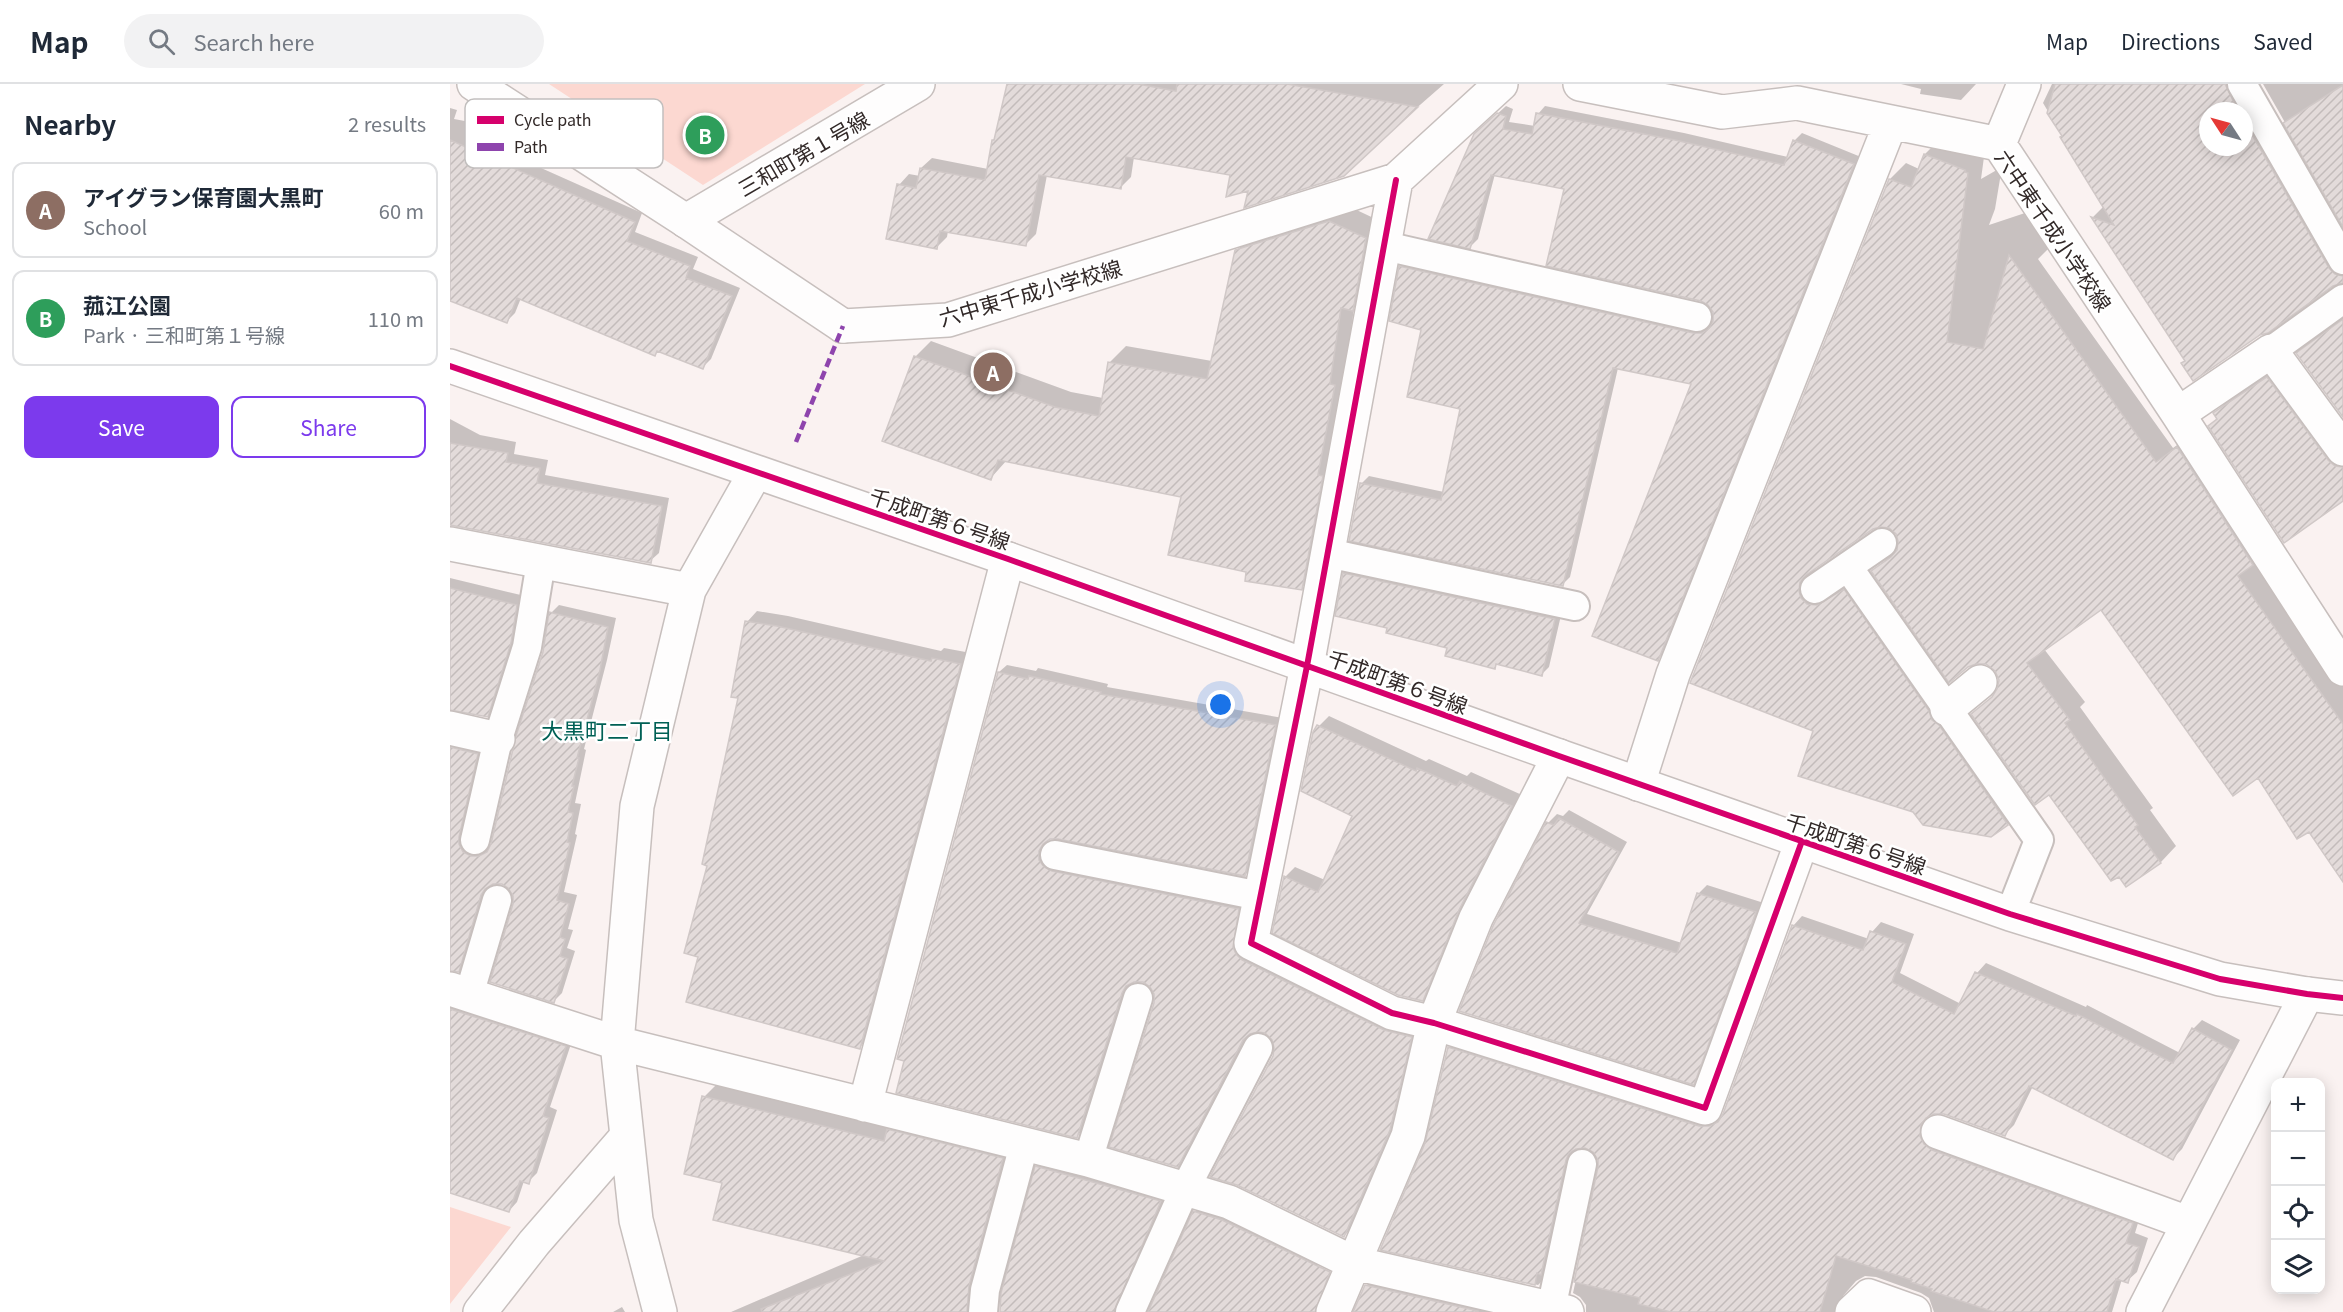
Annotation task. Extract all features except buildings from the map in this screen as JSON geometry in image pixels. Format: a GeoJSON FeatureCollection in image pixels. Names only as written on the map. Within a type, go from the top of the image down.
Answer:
{"type":"FeatureCollection","features":[{"type":"Feature","properties":{"kind":"street","name":"六中東千成小学校線"},"geometry":{"type":"LineString","coordinates":[[474,84],[497,99]]}},
{"type":"Feature","properties":{"kind":"street","name":"三和町第１号線"},"geometry":{"type":"LineString","coordinates":[[686,221],[918,84]]}},
{"type":"Feature","properties":{"kind":"street","name":"六中東千成小学校線"},"geometry":{"type":"LineString","coordinates":[[604,168],[843,326],[948,320],[1396,180],[1501,84]]}},
{"type":"Feature","properties":{"kind":"street","name":"六中東千成小学校線"},"geometry":{"type":"LineString","coordinates":[[1580,84],[1722,112],[1797,103],[1999,144],[2343,669]]}},
{"type":"Feature","properties":{"kind":"street"},"geometry":{"type":"LineString","coordinates":[[1999,144],[2024,84]]}},
{"type":"Feature","properties":{"kind":"street"},"geometry":{"type":"LineString","coordinates":[[1638,784],[1672,674],[1891,122]]}},
{"type":"Feature","properties":{"kind":"street"},"geometry":{"type":"LineString","coordinates":[[1396,180],[1307,666],[1251,943],[1392,1013],[1434,1023],[1705,1108],[1802,841]]}},
{"type":"Feature","properties":{"kind":"street"},"geometry":{"type":"LineString","coordinates":[[2178,414],[2271,351],[2343,449]]}},
{"type":"Feature","properties":{"kind":"street","name":"千成町第６号線"},"geometry":{"type":"LineString","coordinates":[[450,366],[1008,559],[2010,914],[2220,979],[2343,998]]}},
{"type":"Feature","properties":{"kind":"street"},"geometry":{"type":"LineString","coordinates":[[660,1312],[636,1220],[617,1043],[637,806],[689,590],[755,473]]}},
{"type":"Feature","properties":{"kind":"street"},"geometry":{"type":"LineString","coordinates":[[450,544],[689,590]]}},
{"type":"Feature","properties":{"kind":"street"},"geometry":{"type":"LineString","coordinates":[[865,1105],[1008,559]]}},
{"type":"Feature","properties":{"kind":"street"},"geometry":{"type":"LineString","coordinates":[[1947,709],[1980,682]]}},
{"type":"Feature","properties":{"kind":"street"},"geometry":{"type":"LineString","coordinates":[[450,728],[498,739]]}},
{"type":"Feature","properties":{"kind":"street"},"geometry":{"type":"LineString","coordinates":[[1333,1312],[1408,1136],[1434,1023],[1476,918],[1559,756]]}},
{"type":"Feature","properties":{"kind":"street"},"geometry":{"type":"LineString","coordinates":[[460,992],[617,1043],[1088,1160],[1229,1202],[1354,1263],[1559,1310]]}},
{"type":"Feature","properties":{"kind":"street"},"geometry":{"type":"LineString","coordinates":[[2143,1312],[2307,994]]}},
{"type":"Feature","properties":{"kind":"street"},"geometry":{"type":"LineString","coordinates":[[1938,1132],[2188,1223]]}},
{"type":"Feature","properties":{"kind":"street"},"geometry":{"type":"LineString","coordinates":[[480,1312],[534,1243],[627,1136]]}},
{"type":"Feature","properties":{"kind":"street"},"geometry":{"type":"LineString","coordinates":[[1852,1312],[1869,1296],[1914,1312]]}},
{"type":"Feature","properties":{"kind":"lane"},"geometry":{"type":"LineString","coordinates":[[2242,84],[2343,260]]}},
{"type":"Feature","properties":{"kind":"lane"},"geometry":{"type":"LineString","coordinates":[[1385,246],[1697,317]]}},
{"type":"Feature","properties":{"kind":"lane"},"geometry":{"type":"LineString","coordinates":[[2271,351],[2343,299]]}},
{"type":"Feature","properties":{"kind":"lane"},"geometry":{"type":"LineString","coordinates":[[1815,589],[1882,543]]}},
{"type":"Feature","properties":{"kind":"lane"},"geometry":{"type":"LineString","coordinates":[[1328,554],[1575,606]]}},
{"type":"Feature","properties":{"kind":"lane"},"geometry":{"type":"LineString","coordinates":[[475,840],[498,739],[527,647],[542,562]]}},
{"type":"Feature","properties":{"kind":"lane"},"geometry":{"type":"LineString","coordinates":[[1848,567],[2039,840],[2010,914]]}},
{"type":"Feature","properties":{"kind":"lane"},"geometry":{"type":"LineString","coordinates":[[1054,855],[1260,896]]}},
{"type":"Feature","properties":{"kind":"lane"},"geometry":{"type":"LineString","coordinates":[[460,992],[496,900]]}},
{"type":"Feature","properties":{"kind":"lane"},"geometry":{"type":"LineString","coordinates":[[1088,1160],[1138,998]]}},
{"type":"Feature","properties":{"kind":"lane"},"geometry":{"type":"LineString","coordinates":[[1130,1312],[1185,1189],[1258,1048]]}},
{"type":"Feature","properties":{"kind":"lane"},"geometry":{"type":"LineString","coordinates":[[983,1312],[986,1290],[1024,1145]]}},
{"type":"Feature","properties":{"kind":"lane"},"geometry":{"type":"LineString","coordinates":[[1559,1310],[1582,1164]]}},
{"type":"Feature","properties":{"kind":"shaded area"},"geometry":{"type":"Polygon","coordinates":[[[549,84],[865,84],[703,185],[663,159],[663,99],[572,99],[549,84]]]}},
{"type":"Feature","properties":{"kind":"shaded area"},"geometry":{"type":"Polygon","coordinates":[[[450,1207],[511,1227],[450,1304],[450,1207]]]}},
{"type":"Feature","properties":{"kind":"marked path"},"geometry":{"type":"LineString","coordinates":[[796,442],[843,326]]}},
{"type":"Feature","properties":{"kind":"cycle path"},"geometry":{"type":"LineString","coordinates":[[1396,180],[1307,666],[1251,943],[1392,1013],[1434,1023],[1705,1108],[1802,841]]}},
{"type":"Feature","properties":{"kind":"cycle path"},"geometry":{"type":"LineString","coordinates":[[450,366],[1008,559],[2010,914],[2220,979],[2343,998]]}},
{"type":"Feature","properties":{"kind":"place","name":"菰江公園"},"geometry":{"type":"Point","coordinates":[705,135]}},
{"type":"Feature","properties":{"kind":"place","name":"アイグラン保育園大黒町"},"geometry":{"type":"Point","coordinates":[993,372]}},
{"type":"Feature","properties":{"kind":"district","name":"大黒町二丁目"},"geometry":{"type":"Point","coordinates":[607,729]}}]}
